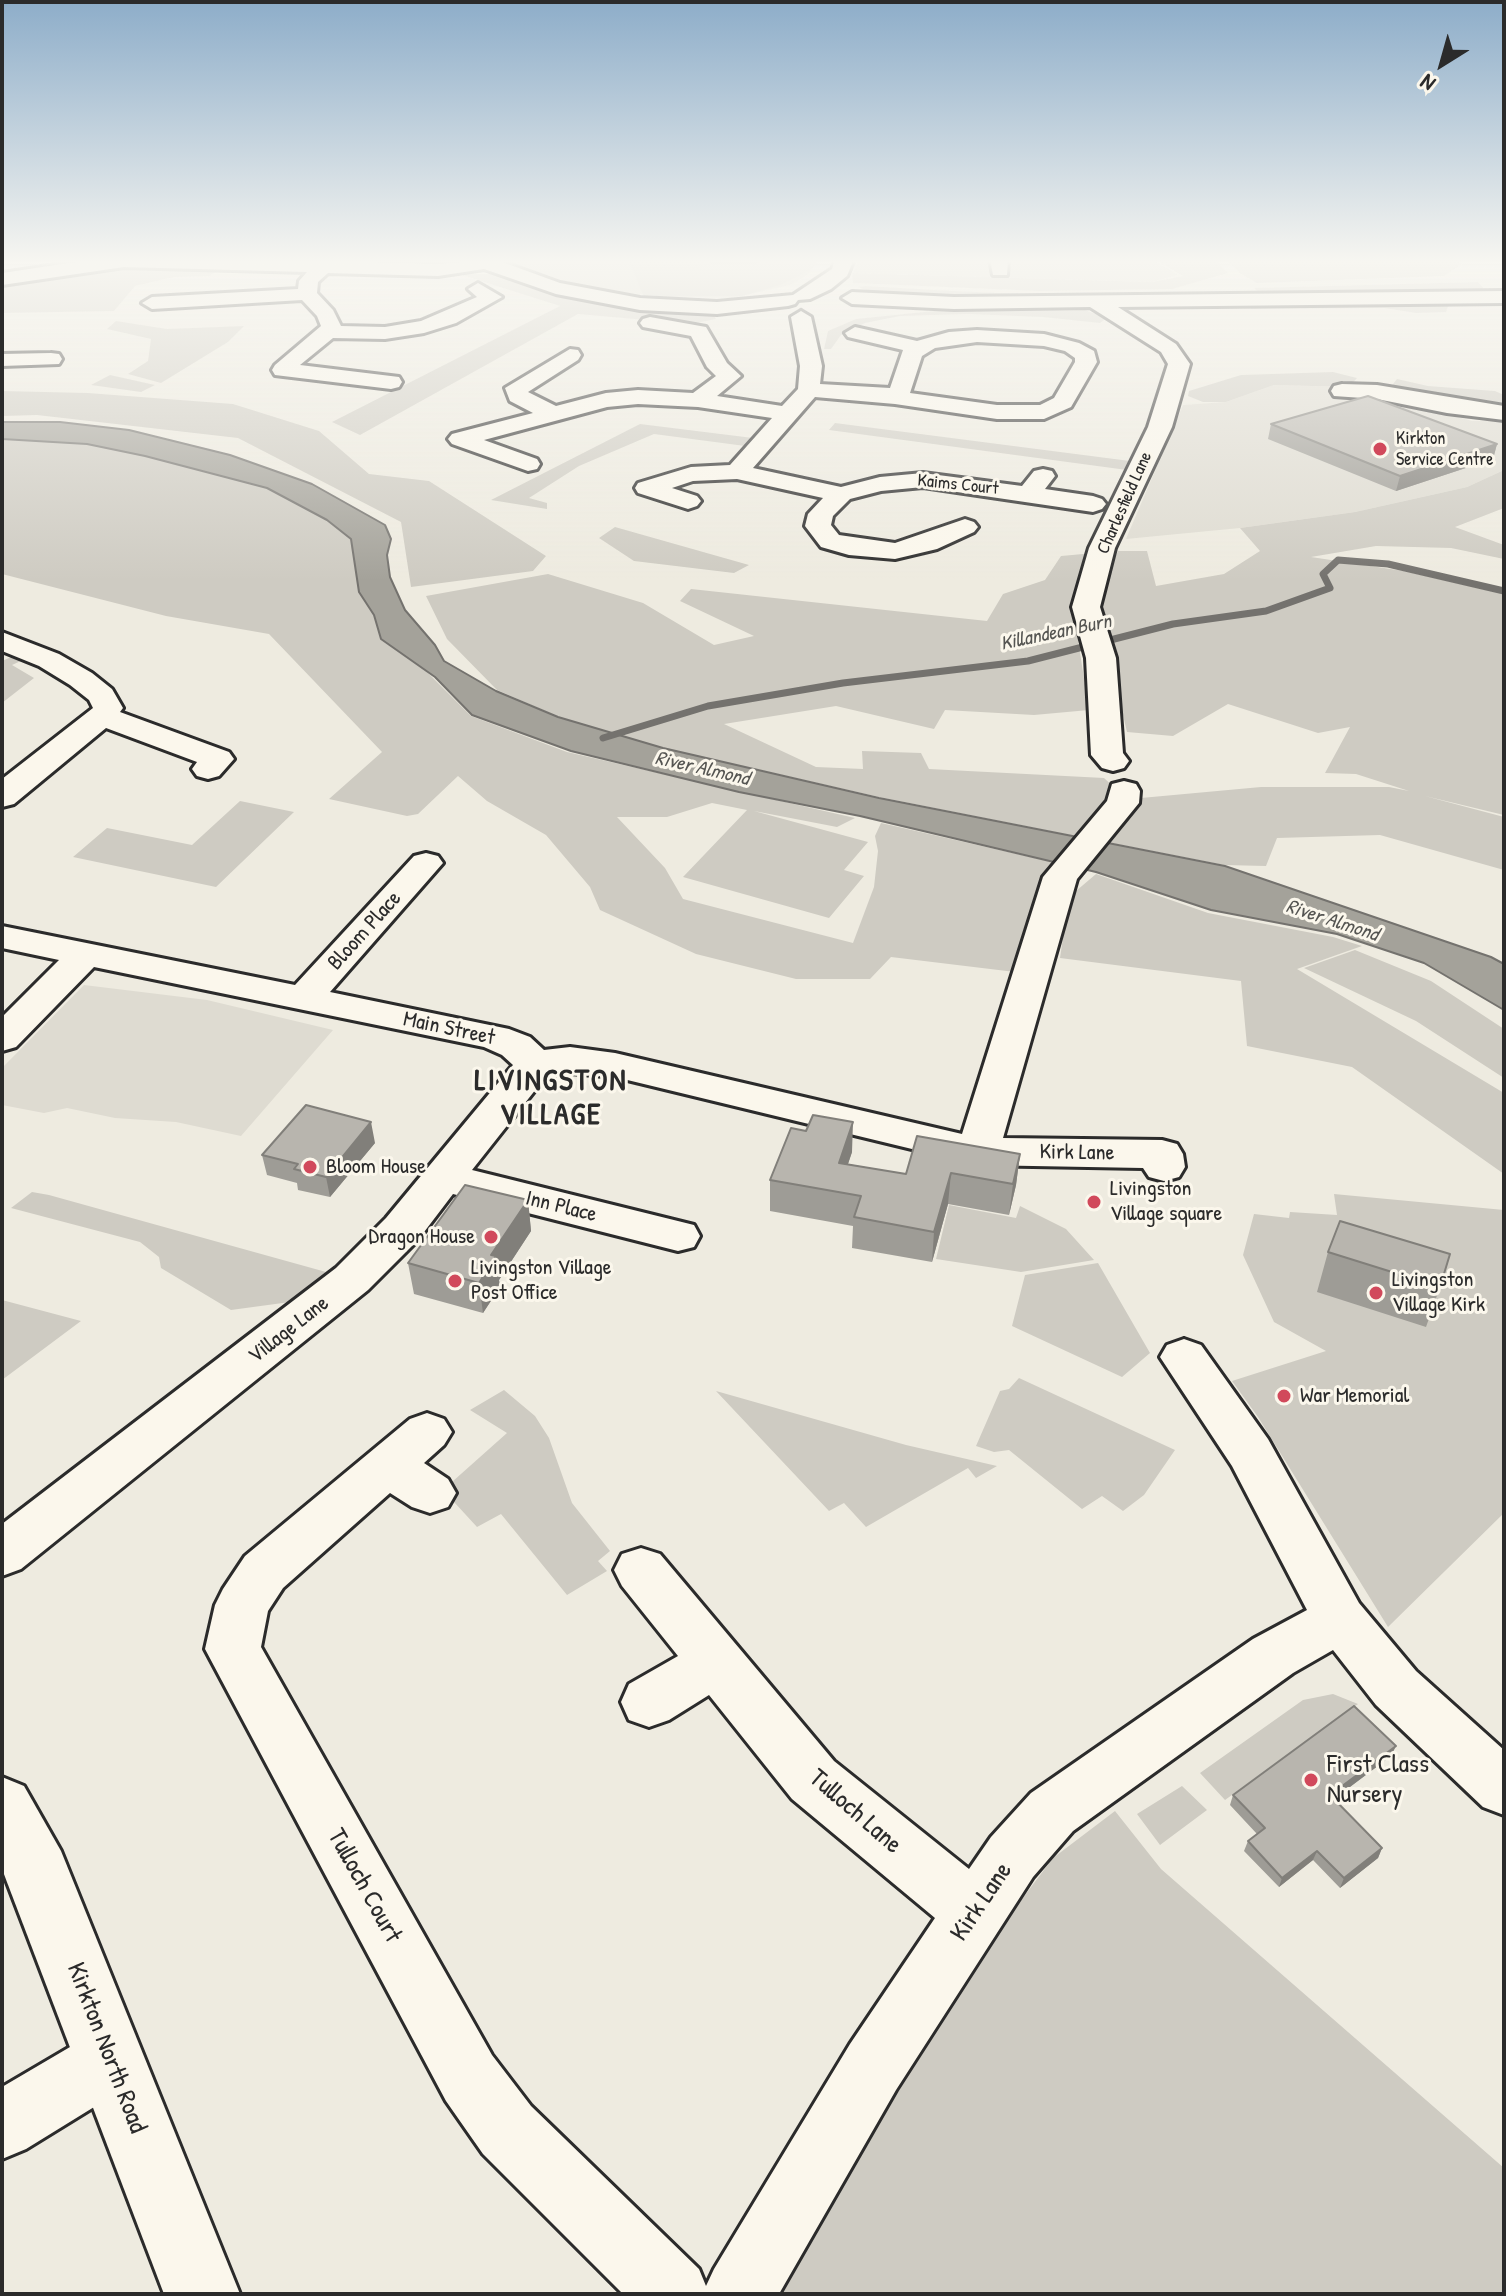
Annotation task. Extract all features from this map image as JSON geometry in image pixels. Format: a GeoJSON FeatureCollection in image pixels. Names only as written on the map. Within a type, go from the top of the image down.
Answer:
{"type":"FeatureCollection","features":[{"type":"Feature","properties":{"kind":"main road","name":"Kirkton North Road"},"geometry":{"type":"LineString","coordinates":[[2,1806],[38,1873],[202,2294]]}},
{"type":"Feature","properties":{"kind":"street"},"geometry":{"type":"LineString","coordinates":[[283,370],[287,366]]}},
{"type":"Feature","properties":{"kind":"street"},"geometry":{"type":"LineString","coordinates":[[551,413],[534,406],[515,392],[516,388],[555,366]]}},
{"type":"Feature","properties":{"kind":"street"},"geometry":{"type":"LineString","coordinates":[[698,400],[730,376],[718,366]]}},
{"type":"Feature","properties":{"kind":"street"},"geometry":{"type":"LineString","coordinates":[[742,465],[809,390],[811,366]]}},
{"type":"Feature","properties":{"kind":"street"},"geometry":{"type":"LineString","coordinates":[[895,397],[901,390],[908,366]]}},
{"type":"Feature","properties":{"kind":"street"},"geometry":{"type":"LineString","coordinates":[[809,390],[895,397],[997,412],[1044,412],[1063,402],[1084,366]]}},
{"type":"Feature","properties":{"kind":"street","name":"Charlesfield Lane"},"geometry":{"type":"LineString","coordinates":[[978,1151],[1060,877],[1123,803],[1118,776],[1107,755],[1101,658],[1086,607],[1102,548],[1160,427],[1178,366]]}},
{"type":"Feature","properties":{"kind":"street"},"geometry":{"type":"LineString","coordinates":[[259,371],[283,370],[347,381],[391,382]]}},
{"type":"Feature","properties":{"kind":"street"},"geometry":{"type":"LineString","coordinates":[[1342,391],[1377,392],[1504,413]]}},
{"type":"Feature","properties":{"kind":"street"},"geometry":{"type":"LineString","coordinates":[[460,439],[606,400],[638,397],[698,400],[787,414]]}},
{"type":"Feature","properties":{"kind":"street"},"geometry":{"type":"LineString","coordinates":[[438,426],[460,439],[528,464]]}},
{"type":"Feature","properties":{"kind":"street","name":"Kaims Court"},"geometry":{"type":"LineString","coordinates":[[688,501],[637,494],[691,474],[742,465],[841,494],[880,484],[923,480],[1036,485],[1093,504]]}},
{"type":"Feature","properties":{"kind":"street","name":"Kaims Court"},"geometry":{"type":"LineString","coordinates":[[841,494],[821,514],[818,526],[830,541],[849,547],[895,551],[928,543],[965,527]]}},
{"type":"Feature","properties":{"kind":"street"},"geometry":{"type":"LineString","coordinates":[[2,641],[21,646],[81,679],[101,695],[108,708],[102,716],[8,784]]}},
{"type":"Feature","properties":{"kind":"street"},"geometry":{"type":"LineString","coordinates":[[102,716],[218,759],[208,769]]}},
{"type":"Feature","properties":{"kind":"street","name":"Bloom Place"},"geometry":{"type":"LineString","coordinates":[[303,999],[428,864]]}},
{"type":"Feature","properties":{"kind":"street","name":"Main Street"},"geometry":{"type":"LineString","coordinates":[[2,937],[495,1037],[516,1046],[538,1067]]}},
{"type":"Feature","properties":{"kind":"street"},"geometry":{"type":"LineString","coordinates":[[2,1039],[86,954]]}},
{"type":"Feature","properties":{"kind":"street"},"geometry":{"type":"LineString","coordinates":[[538,1067],[550,1061],[570,1059],[615,1065],[978,1151]]}},
{"type":"Feature","properties":{"kind":"street","name":"Village Lane"},"geometry":{"type":"LineString","coordinates":[[2,1554],[324,1303],[402,1229],[505,1099],[526,1075],[538,1067]]}},
{"type":"Feature","properties":{"kind":"street","name":"Kirk Lane"},"geometry":{"type":"LineString","coordinates":[[978,1151],[1162,1154],[1164,1167]]}},
{"type":"Feature","properties":{"kind":"street","name":"Inn Place"},"geometry":{"type":"LineString","coordinates":[[445,1178],[678,1236]]}},
{"type":"Feature","properties":{"kind":"street"},"geometry":{"type":"LineString","coordinates":[[1184,1357],[1250,1453],[1340,1619],[1396,1688],[1498,1774]]}},
{"type":"Feature","properties":{"kind":"street","name":"Tulloch Court"},"geometry":{"type":"LineString","coordinates":[[415,1464],[264,1572],[242,1605],[233,1649],[469,2078],[507,2130],[674,2294]]}},
{"type":"Feature","properties":{"kind":"street","name":"Tulloch Lane"},"geometry":{"type":"LineString","coordinates":[[641,1570],[813,1780],[975,1912]]}},
{"type":"Feature","properties":{"kind":"street","name":"Kirk Lane"},"geometry":{"type":"LineString","coordinates":[[739,2294],[873,2067],[1012,1857],[1052,1812],[1273,1656],[1340,1619]]}},
{"type":"Feature","properties":{"kind":"street"},"geometry":{"type":"LineString","coordinates":[[649,1702],[716,1662]]}},
{"type":"Feature","properties":{"kind":"street"},"geometry":{"type":"LineString","coordinates":[[2,2125],[110,2060]]}},
{"type":"Feature","properties":{"kind":"shaded area"},"geometry":{"type":"Polygon","coordinates":[[[140,366],[189,366],[161,383],[128,374],[140,366]]]}},
{"type":"Feature","properties":{"kind":"shaded area"},"geometry":{"type":"Polygon","coordinates":[[[442,366],[484,366],[360,435],[332,422],[442,366]]]}},
{"type":"Feature","properties":{"kind":"shaded area"},"geometry":{"type":"Polygon","coordinates":[[[1333,372],[1357,378],[1349,387],[1274,385],[1226,402],[1203,402],[1188,396],[1189,391],[1241,375],[1333,372]]]}},
{"type":"Feature","properties":{"kind":"shaded area"},"geometry":{"type":"Polygon","coordinates":[[[110,375],[155,385],[141,392],[91,385],[110,375]]]}},
{"type":"Feature","properties":{"kind":"shaded area"},"geometry":{"type":"Polygon","coordinates":[[[1397,379],[1428,386],[1495,391],[1504,395],[1504,410],[1389,389],[1397,379]]]}},
{"type":"Feature","properties":{"kind":"shaded area"},"geometry":{"type":"Polygon","coordinates":[[[1274,385],[1349,387],[1472,421],[1504,421],[1504,470],[1467,487],[1355,512],[1240,528],[1126,539],[1183,405],[1226,402],[1274,385]]]}},
{"type":"Feature","properties":{"kind":"shaded area"},"geometry":{"type":"Polygon","coordinates":[[[2,391],[88,393],[233,404],[319,431],[369,474],[429,481],[546,556],[533,571],[411,587],[401,522],[238,438],[37,415],[2,416],[2,391]]]}},
{"type":"Feature","properties":{"kind":"shaded area"},"geometry":{"type":"Polygon","coordinates":[[[835,423],[1130,461],[1127,470],[829,430],[835,423]]]}},
{"type":"Feature","properties":{"kind":"shaded area"},"geometry":{"type":"Polygon","coordinates":[[[640,424],[753,438],[745,446],[654,434],[579,466],[529,498],[547,503],[547,509],[491,500],[640,424]]]}},
{"type":"Feature","properties":{"kind":"shaded area"},"geometry":{"type":"Polygon","coordinates":[[[2,433],[94,440],[264,483],[337,518],[386,589],[405,650],[471,716],[567,752],[855,818],[837,827],[754,811],[868,842],[844,870],[864,876],[829,918],[683,877],[747,810],[712,803],[667,817],[617,817],[665,868],[683,899],[853,943],[874,887],[878,851],[875,836],[881,823],[1052,862],[1015,972],[891,957],[870,979],[796,979],[696,954],[600,910],[590,887],[546,835],[487,801],[458,776],[418,814],[407,816],[329,799],[382,752],[269,634],[166,616],[2,574],[2,433]]]}},
{"type":"Feature","properties":{"kind":"shaded area"},"geometry":{"type":"Polygon","coordinates":[[[1504,470],[1504,508],[1455,527],[1504,545],[1504,559],[1451,548],[1376,546],[1311,557],[1404,571],[1504,594],[1504,815],[1425,796],[1504,817],[1504,870],[1380,835],[1277,838],[1266,866],[1224,865],[1101,841],[1131,818],[1141,798],[1261,787],[1389,787],[1409,791],[1356,774],[1325,773],[1350,727],[1318,733],[1228,704],[1173,736],[1127,732],[1096,599],[1118,551],[1147,551],[1156,586],[1224,574],[1260,551],[1240,528],[1355,512],[1467,487],[1504,470]]]}},
{"type":"Feature","properties":{"kind":"shaded area"},"geometry":{"type":"Polygon","coordinates":[[[615,527],[749,565],[734,573],[634,561],[599,538],[615,527]]]}},
{"type":"Feature","properties":{"kind":"shaded area"},"geometry":{"type":"Polygon","coordinates":[[[1094,553],[1074,615],[1089,710],[1034,715],[945,710],[934,729],[836,706],[724,724],[816,767],[863,769],[862,751],[921,753],[929,769],[1104,778],[1118,791],[1080,837],[879,797],[663,748],[559,717],[497,690],[447,639],[426,596],[548,574],[643,603],[714,645],[754,636],[680,601],[691,589],[987,621],[1003,594],[1045,580],[1061,556],[1094,553]]]}},
{"type":"Feature","properties":{"kind":"shaded area"},"geometry":{"type":"Polygon","coordinates":[[[16,655],[23,660],[12,665],[34,678],[2,703],[2,661],[16,655]]]}},
{"type":"Feature","properties":{"kind":"shaded area"},"geometry":{"type":"Polygon","coordinates":[[[240,801],[294,812],[216,887],[73,857],[107,828],[192,845],[240,801]]]}},
{"type":"Feature","properties":{"kind":"shaded area"},"geometry":{"type":"Polygon","coordinates":[[[1096,874],[1208,913],[1333,937],[1362,946],[1297,969],[1504,1093],[1504,1174],[1352,1067],[1247,1046],[1241,981],[1060,958],[1069,897],[1096,874]]]}},
{"type":"Feature","properties":{"kind":"shaded area"},"geometry":{"type":"Polygon","coordinates":[[[1355,950],[1431,981],[1504,1029],[1504,1078],[1416,1021],[1304,968],[1355,950]]]}},
{"type":"Feature","properties":{"kind":"shaded area"},"geometry":{"type":"Polygon","coordinates":[[[84,985],[207,1000],[333,1030],[241,1136],[176,1122],[115,1118],[67,1108],[44,1113],[2,1105],[2,1068],[84,985]]]}},
{"type":"Feature","properties":{"kind":"shaded area"},"geometry":{"type":"Polygon","coordinates":[[[32,1192],[326,1272],[290,1302],[231,1310],[161,1268],[159,1257],[140,1242],[11,1208],[32,1192]]]}},
{"type":"Feature","properties":{"kind":"shaded area"},"geometry":{"type":"Polygon","coordinates":[[[1334,1194],[1504,1210],[1504,1513],[1388,1627],[1258,1417],[1232,1381],[1326,1351],[1274,1322],[1243,1255],[1254,1214],[1289,1218],[1290,1212],[1337,1215],[1334,1194]]]}},
{"type":"Feature","properties":{"kind":"shaded area"},"geometry":{"type":"Polygon","coordinates":[[[949,1205],[1016,1218],[1020,1206],[1066,1229],[1094,1260],[1021,1272],[936,1259],[949,1205]]]}},
{"type":"Feature","properties":{"kind":"shaded area"},"geometry":{"type":"Polygon","coordinates":[[[1098,1263],[1150,1353],[1122,1377],[1012,1326],[1025,1275],[1098,1263]]]}},
{"type":"Feature","properties":{"kind":"shaded area"},"geometry":{"type":"Polygon","coordinates":[[[2,1300],[81,1321],[2,1380],[2,1300]]]}},
{"type":"Feature","properties":{"kind":"shaded area"},"geometry":{"type":"Polygon","coordinates":[[[1019,1378],[1175,1450],[1144,1495],[1123,1511],[1102,1496],[1082,1509],[1009,1450],[994,1452],[976,1446],[1000,1391],[1009,1389],[1019,1378]]]}},
{"type":"Feature","properties":{"kind":"shaded area"},"geometry":{"type":"Polygon","coordinates":[[[504,1390],[535,1416],[549,1438],[572,1503],[610,1551],[598,1561],[607,1571],[567,1595],[501,1514],[477,1527],[443,1490],[507,1433],[470,1410],[504,1390]]]}},
{"type":"Feature","properties":{"kind":"shaded area"},"geometry":{"type":"Polygon","coordinates":[[[716,1391],[906,1445],[997,1466],[976,1478],[968,1468],[866,1527],[844,1503],[829,1511],[716,1391]]]}},
{"type":"Feature","properties":{"kind":"shaded area"},"geometry":{"type":"Polygon","coordinates":[[[1333,1694],[1358,1704],[1225,1800],[1200,1773],[1303,1700],[1333,1694]]]}},
{"type":"Feature","properties":{"kind":"shaded area"},"geometry":{"type":"Polygon","coordinates":[[[1182,1786],[1207,1810],[1160,1845],[1137,1814],[1182,1786]]]}},
{"type":"Feature","properties":{"kind":"shaded area"},"geometry":{"type":"Polygon","coordinates":[[[1115,1811],[1161,1869],[1504,2168],[1504,2294],[773,2294],[975,1961],[1053,1858],[1115,1811]]]}},
{"type":"Feature","properties":{"kind":"water","name":"River Almond"},"geometry":{"type":"Polygon","coordinates":[[[2,422],[60,422],[129,430],[230,455],[312,484],[385,525],[391,539],[387,555],[390,577],[405,610],[435,645],[444,661],[496,691],[558,717],[663,748],[879,798],[1225,866],[1491,957],[1504,964],[1504,1010],[1424,963],[1337,934],[1211,910],[1096,872],[571,751],[472,715],[435,677],[381,639],[374,615],[359,592],[351,539],[327,520],[267,488],[145,456],[87,444],[2,439],[2,422]]]}},
{"type":"Feature","properties":{"kind":"building","name":"Kirkton Service Centre"},"geometry":{"type":"Polygon","coordinates":[[[1368,396],[1497,444],[1400,476],[1271,424],[1368,396]]]}},
{"type":"Feature","properties":{"kind":"building"},"geometry":{"type":"Polygon","coordinates":[[[306,1105],[371,1122],[326,1177],[294,1169],[298,1164],[262,1155],[306,1105]]]}},
{"type":"Feature","properties":{"kind":"building"},"geometry":{"type":"Polygon","coordinates":[[[813,1115],[853,1122],[839,1163],[906,1174],[917,1136],[1020,1154],[1013,1184],[951,1173],[934,1232],[854,1217],[861,1196],[770,1180],[791,1128],[806,1131],[813,1115]]]}},
{"type":"Feature","properties":{"kind":"building"},"geometry":{"type":"Polygon","coordinates":[[[465,1185],[528,1200],[491,1255],[496,1256],[479,1283],[408,1263],[465,1185]]]}},
{"type":"Feature","properties":{"kind":"building"},"geometry":{"type":"Polygon","coordinates":[[[1340,1221],[1450,1254],[1440,1287],[1328,1252],[1340,1221]]]}},
{"type":"Feature","properties":{"kind":"building","name":"First Class Nursery"},"geometry":{"type":"Polygon","coordinates":[[[1354,1706],[1396,1746],[1330,1795],[1382,1848],[1344,1878],[1317,1851],[1282,1878],[1248,1841],[1265,1828],[1233,1795],[1354,1706]]]}},
{"type":"Feature","properties":{"kind":"waterway","name":"Killandean Burn"},"geometry":{"type":"LineString","coordinates":[[603,738],[708,706],[843,683],[1028,661],[1173,624],[1266,611],[1330,588],[1323,574],[1338,560],[1388,564],[1504,591]]}},
{"type":"Feature","properties":{"kind":"place","name":"Kirkton Service Centre"},"geometry":{"type":"Point","coordinates":[1380,449]}},
{"type":"Feature","properties":{"kind":"place","name":"Bloom House"},"geometry":{"type":"Point","coordinates":[310,1167]}},
{"type":"Feature","properties":{"kind":"place","name":"Livingston Village square"},"geometry":{"type":"Point","coordinates":[1094,1202]}},
{"type":"Feature","properties":{"kind":"place","name":"Dragon House"},"geometry":{"type":"Point","coordinates":[491,1237]}},
{"type":"Feature","properties":{"kind":"place","name":"Livingston Village Post Office"},"geometry":{"type":"Point","coordinates":[455,1281]}},
{"type":"Feature","properties":{"kind":"place","name":"Livingston Village Kirk"},"geometry":{"type":"Point","coordinates":[1376,1293]}},
{"type":"Feature","properties":{"kind":"place","name":"War Memorial"},"geometry":{"type":"Point","coordinates":[1284,1396]}},
{"type":"Feature","properties":{"kind":"place","name":"First Class Nursery"},"geometry":{"type":"Point","coordinates":[1311,1780]}},
{"type":"Feature","properties":{"kind":"district","name":"LIVINGSTON VILLAGE"},"geometry":{"type":"Point","coordinates":[551,1099]}}]}
